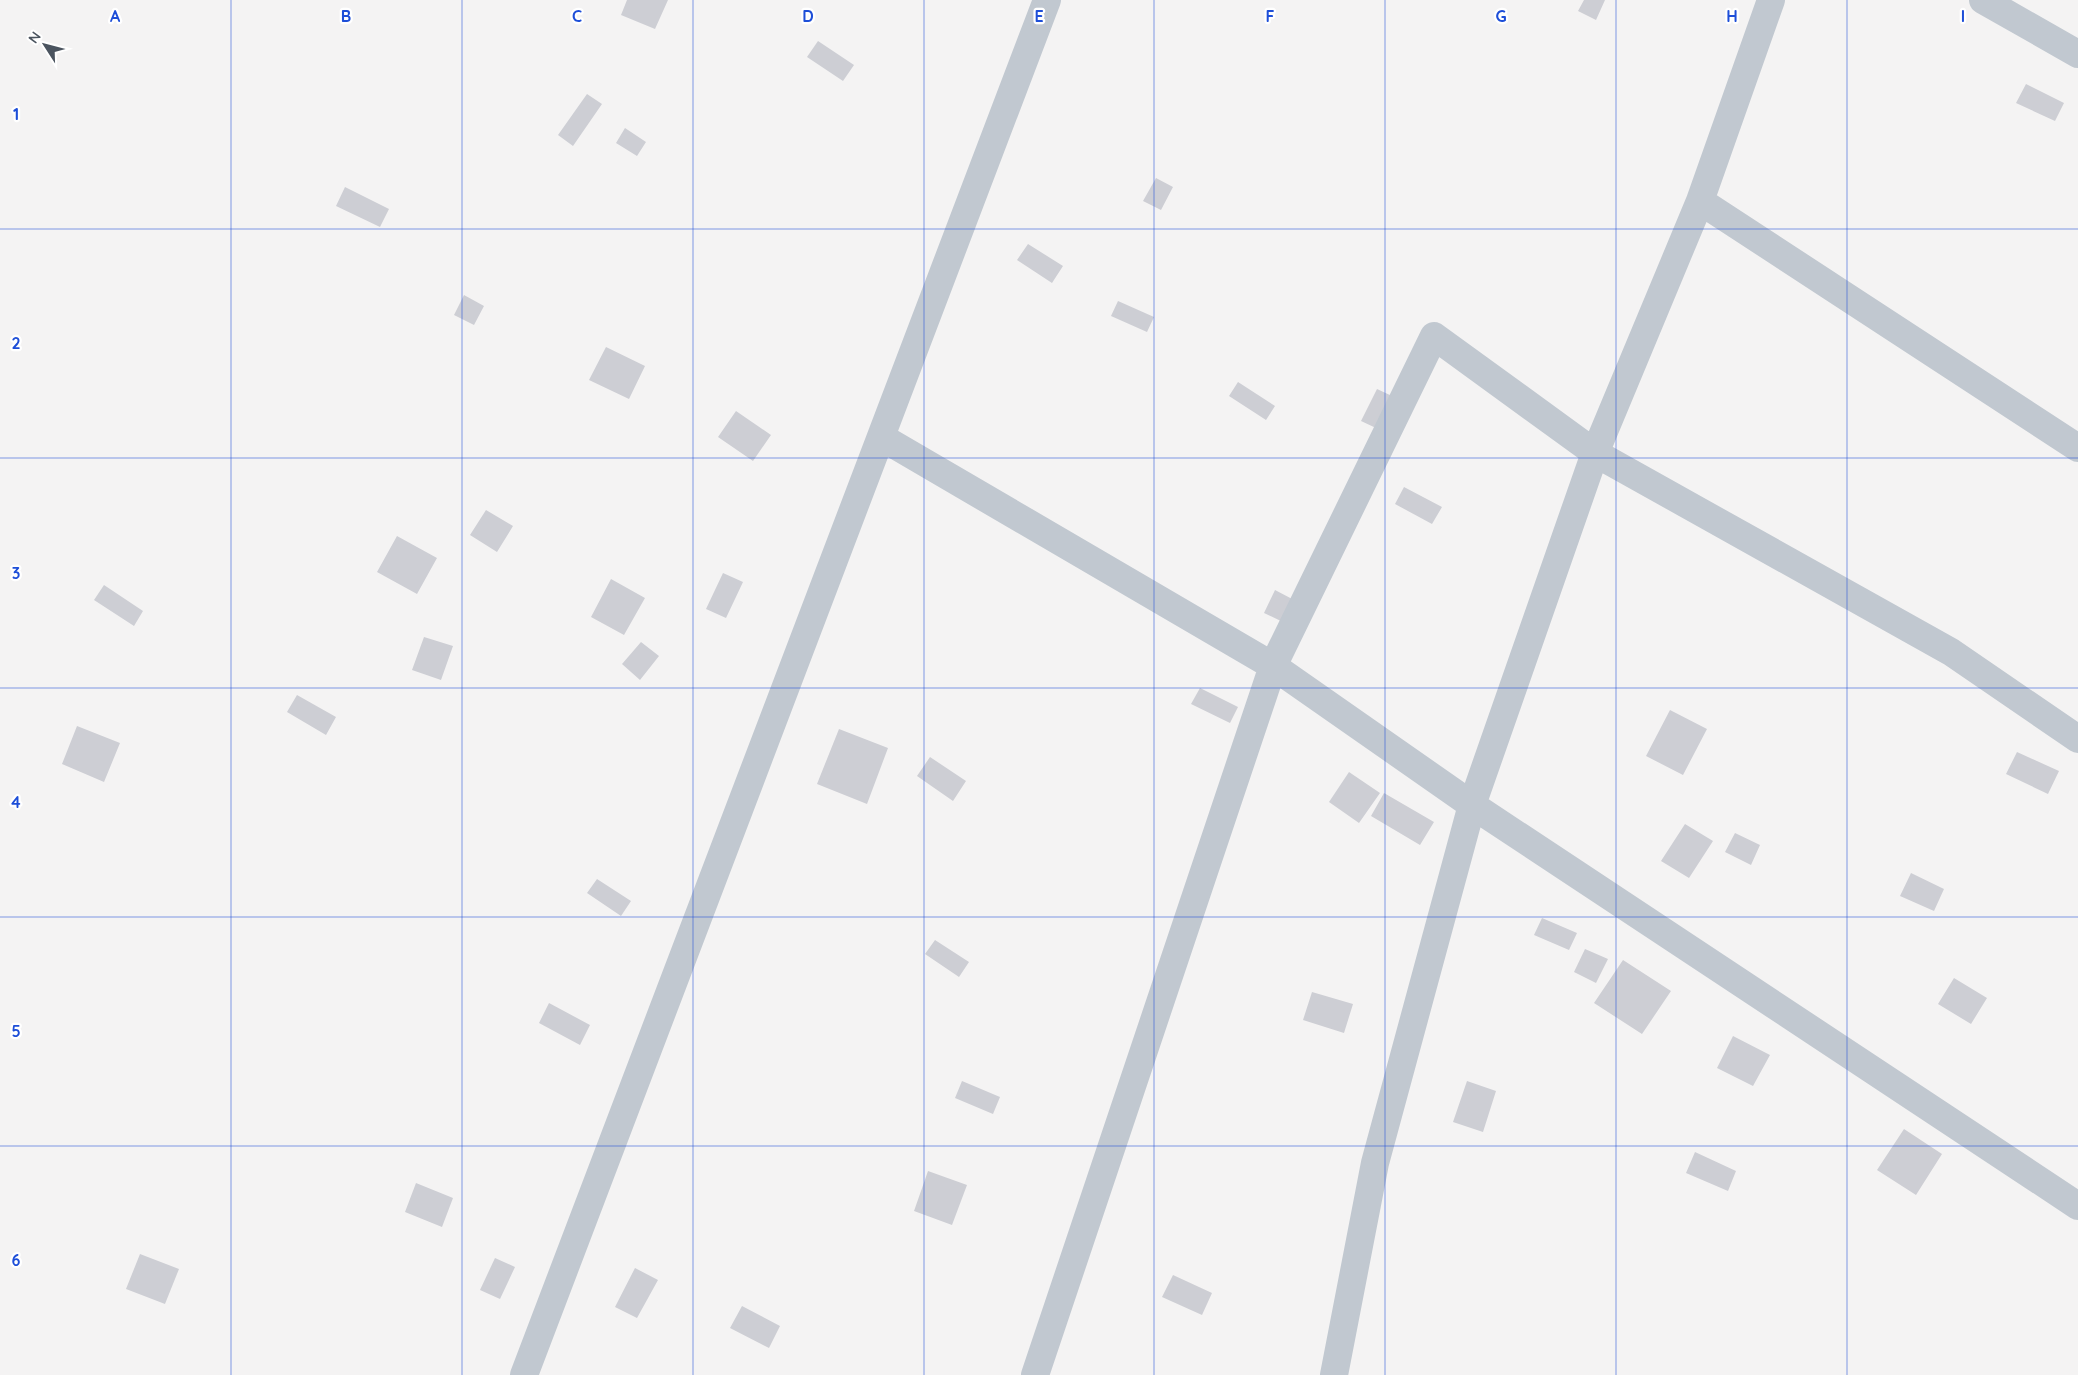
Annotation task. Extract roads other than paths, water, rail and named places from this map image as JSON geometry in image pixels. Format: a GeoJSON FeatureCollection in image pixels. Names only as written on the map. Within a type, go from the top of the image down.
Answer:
{"type":"FeatureCollection","features":[{"type":"Feature","properties":{"kind":"street"},"geometry":{"type":"LineString","coordinates":[[524,1375],[1047,0]]}},
{"type":"Feature","properties":{"kind":"street"},"geometry":{"type":"LineString","coordinates":[[1334,1375],[1375,1163],[1472,805],[1595,453],[1700,201],[1771,0]]}},
{"type":"Feature","properties":{"kind":"street"},"geometry":{"type":"LineString","coordinates":[[1983,0],[2078,54]]}},
{"type":"Feature","properties":{"kind":"street"},"geometry":{"type":"LineString","coordinates":[[1700,201],[2078,448]]}},
{"type":"Feature","properties":{"kind":"street"},"geometry":{"type":"LineString","coordinates":[[1035,1375],[1273,666],[1434,336],[1595,453],[1951,652],[2078,739]]}},
{"type":"Feature","properties":{"kind":"street"},"geometry":{"type":"LineString","coordinates":[[881,437],[1273,666],[1472,805],[2078,1206]]}}]}
